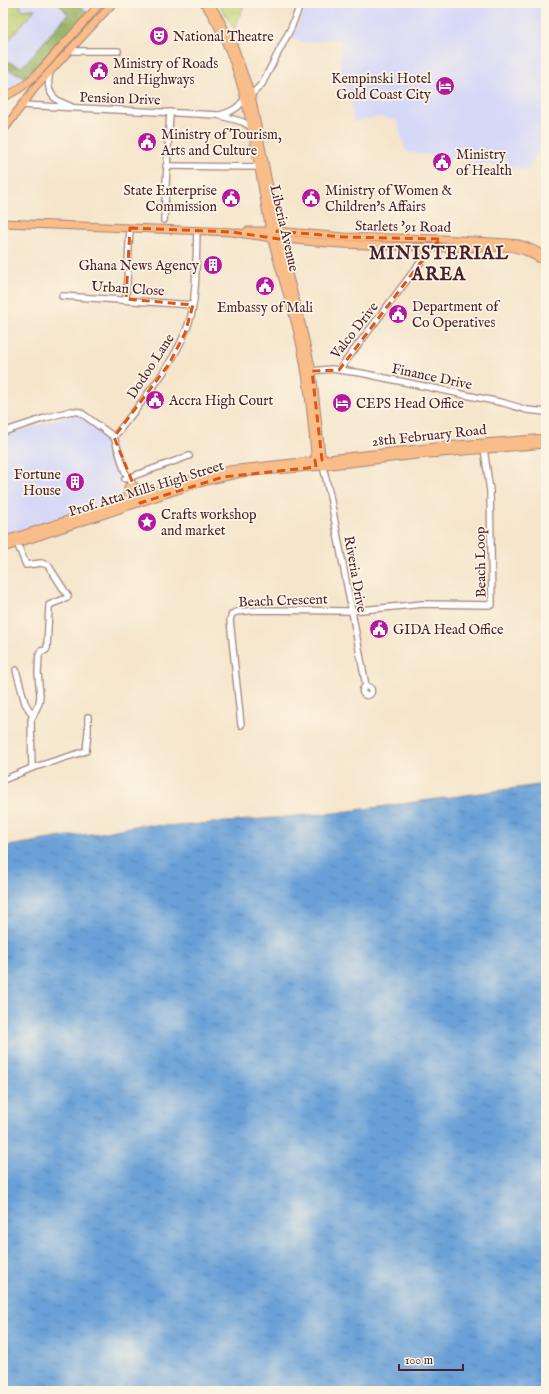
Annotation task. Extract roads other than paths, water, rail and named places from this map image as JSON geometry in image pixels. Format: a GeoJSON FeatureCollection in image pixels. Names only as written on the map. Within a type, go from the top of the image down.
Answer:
{"type":"FeatureCollection","features":[{"type":"Feature","properties":{"kind":"main road"},"geometry":{"type":"LineString","coordinates":[[3,97],[20,89],[38,74],[100,3]]}},
{"type":"Feature","properties":{"kind":"main road"},"geometry":{"type":"LineString","coordinates":[[3,131],[21,105],[50,71],[113,3]]}},
{"type":"Feature","properties":{"kind":"main road","name":"Liberia Avenue"},"geometry":{"type":"LineString","coordinates":[[204,3],[228,46],[248,97],[275,237],[300,341],[309,386],[318,449]]}},
{"type":"Feature","properties":{"kind":"main road","name":"Liberia Avenue"},"geometry":{"type":"LineString","coordinates":[[210,3],[224,26],[248,85],[251,126],[258,167],[272,221]]}},
{"type":"Feature","properties":{"kind":"main road"},"geometry":{"type":"LineString","coordinates":[[275,237],[268,240],[259,234],[264,227],[272,221],[285,232]]}},
{"type":"Feature","properties":{"kind":"main road","name":"Starlets '91 Road"},"geometry":{"type":"LineString","coordinates":[[3,223],[232,232],[340,244],[418,247],[510,247],[525,251],[546,262]]}},
{"type":"Feature","properties":{"kind":"main road","name":"Starlets '91 Road"},"geometry":{"type":"LineString","coordinates":[[275,237],[285,232],[344,237],[441,239],[519,244],[546,256]]}},
{"type":"Feature","properties":{"kind":"main road","name":"Liberia Avenue"},"geometry":{"type":"LineString","coordinates":[[275,237],[301,323],[312,371],[318,449],[317,463]]}},
{"type":"Feature","properties":{"kind":"main road"},"geometry":{"type":"LineString","coordinates":[[418,247],[424,244],[438,244],[441,239]]}},
{"type":"Feature","properties":{"kind":"main road","name":"28th February Road"},"geometry":{"type":"LineString","coordinates":[[317,463],[334,459],[445,446],[546,438]]}},
{"type":"Feature","properties":{"kind":"main road","name":"28th February Road"},"geometry":{"type":"LineString","coordinates":[[317,463],[546,444]]}},
{"type":"Feature","properties":{"kind":"main road"},"geometry":{"type":"LineString","coordinates":[[318,449],[326,456],[334,459]]}},
{"type":"Feature","properties":{"kind":"main road"},"geometry":{"type":"LineString","coordinates":[[317,463],[318,449]]}},
{"type":"Feature","properties":{"kind":"main road","name":"Prof. Atta Mills High Street"},"geometry":{"type":"LineString","coordinates":[[3,541],[123,501],[136,500],[152,492],[229,470],[317,463]]}},
{"type":"Feature","properties":{"kind":"main road","name":"Prof. Atta Mills High Street"},"geometry":{"type":"LineString","coordinates":[[3,548],[136,500],[223,477],[317,463]]}},
{"type":"Feature","properties":{"kind":"main road"},"geometry":{"type":"LineString","coordinates":[[123,501],[131,486],[140,490],[152,492]]}},
{"type":"Feature","properties":{"kind":"street"},"geometry":{"type":"LineString","coordinates":[[248,85],[253,87],[262,85],[291,28],[301,3]]}},
{"type":"Feature","properties":{"kind":"street"},"geometry":{"type":"LineString","coordinates":[[74,51],[118,51]]}},
{"type":"Feature","properties":{"kind":"street"},"geometry":{"type":"LineString","coordinates":[[50,71],[48,86],[52,96],[62,104],[75,108]]}},
{"type":"Feature","properties":{"kind":"street","name":"Pension Drive"},"geometry":{"type":"LineString","coordinates":[[218,115],[236,109],[262,85]]}},
{"type":"Feature","properties":{"kind":"street","name":"Pension Drive"},"geometry":{"type":"LineString","coordinates":[[21,105],[218,115],[243,122],[251,126]]}},
{"type":"Feature","properties":{"kind":"street"},"geometry":{"type":"LineString","coordinates":[[164,220],[170,112]]}},
{"type":"Feature","properties":{"kind":"street"},"geometry":{"type":"LineString","coordinates":[[166,166],[258,167]]}},
{"type":"Feature","properties":{"kind":"street"},"geometry":{"type":"LineString","coordinates":[[126,299],[130,228]]}},
{"type":"Feature","properties":{"kind":"street","name":"Dodoo Lane"},"geometry":{"type":"LineString","coordinates":[[114,437],[169,364],[185,333],[193,305],[197,230]]}},
{"type":"Feature","properties":{"kind":"street","name":"Valco Drive"},"geometry":{"type":"LineString","coordinates":[[339,370],[432,247]]}},
{"type":"Feature","properties":{"kind":"street","name":"Urban Close"},"geometry":{"type":"LineString","coordinates":[[62,296],[126,299],[193,305]]}},
{"type":"Feature","properties":{"kind":"street","name":"Finance Drive"},"geometry":{"type":"LineString","coordinates":[[312,371],[324,369],[361,373],[527,410],[546,412]]}},
{"type":"Feature","properties":{"kind":"street"},"geometry":{"type":"LineString","coordinates":[[3,432],[45,418],[76,411],[83,413],[114,437],[136,500]]}},
{"type":"Feature","properties":{"kind":"street","name":"Beach Loop"},"geometry":{"type":"LineString","coordinates":[[351,611],[423,604],[492,605],[490,491],[484,449]]}},
{"type":"Feature","properties":{"kind":"street"},"geometry":{"type":"LineString","coordinates":[[128,478],[189,456]]}},
{"type":"Feature","properties":{"kind":"street","name":"Riveria Drive"},"geometry":{"type":"LineString","coordinates":[[317,463],[330,496],[366,686]]}},
{"type":"Feature","properties":{"kind":"street"},"geometry":{"type":"LineString","coordinates":[[17,543],[26,565],[48,565],[68,596],[67,598],[49,605],[47,648],[46,650],[41,651],[39,655],[39,703],[32,716],[32,768]]}},
{"type":"Feature","properties":{"kind":"street","name":"Beach Crescent"},"geometry":{"type":"LineString","coordinates":[[241,725],[230,620],[232,614],[236,612],[258,610],[351,611]]}},
{"type":"Feature","properties":{"kind":"street"},"geometry":{"type":"LineString","coordinates":[[16,670],[25,703],[32,716]]}},
{"type":"Feature","properties":{"kind":"street"},"geometry":{"type":"LineString","coordinates":[[3,780],[32,768],[86,751],[88,717]]}},
{"type":"Feature","properties":{"kind":"water"},"geometry":{"type":"Polygon","coordinates":[[[546,784],[546,1391],[3,1391],[3,847],[62,837],[102,833],[139,825],[177,826],[335,813],[546,784]]]}},
{"type":"Feature","properties":{"kind":"place","name":"National Theatre"},"geometry":{"type":"Point","coordinates":[159,36]}},
{"type":"Feature","properties":{"kind":"place","name":"Ministry of Roads and Highways"},"geometry":{"type":"Point","coordinates":[99,71]}},
{"type":"Feature","properties":{"kind":"place","name":"Kempinski Hotel Gold Coast City"},"geometry":{"type":"Point","coordinates":[445,86]}},
{"type":"Feature","properties":{"kind":"place","name":"Ministry of Tourism, Arts and Culture"},"geometry":{"type":"Point","coordinates":[147,142]}},
{"type":"Feature","properties":{"kind":"place","name":"Ministry of Health"},"geometry":{"type":"Point","coordinates":[442,162]}},
{"type":"Feature","properties":{"kind":"place","name":"State Enterprise Commission"},"geometry":{"type":"Point","coordinates":[231,198]}},
{"type":"Feature","properties":{"kind":"place","name":"Ministry of Women & Children's Affairs"},"geometry":{"type":"Point","coordinates":[311,198]}},
{"type":"Feature","properties":{"kind":"place","name":"Ghana News Agency"},"geometry":{"type":"Point","coordinates":[213,265]}},
{"type":"Feature","properties":{"kind":"place","name":"Embassy of Mali"},"geometry":{"type":"Point","coordinates":[265,286]}},
{"type":"Feature","properties":{"kind":"place","name":"Department of Co Operatives"},"geometry":{"type":"Point","coordinates":[398,314]}},
{"type":"Feature","properties":{"kind":"place","name":"Accra High Court"},"geometry":{"type":"Point","coordinates":[155,400]}},
{"type":"Feature","properties":{"kind":"place","name":"CEPS Head Office"},"geometry":{"type":"Point","coordinates":[342,403]}},
{"type":"Feature","properties":{"kind":"place","name":"Fortune House"},"geometry":{"type":"Point","coordinates":[75,482]}},
{"type":"Feature","properties":{"kind":"place","name":"Crafts workshop and market"},"geometry":{"type":"Point","coordinates":[147,522]}},
{"type":"Feature","properties":{"kind":"place","name":"GIDA Head Office"},"geometry":{"type":"Point","coordinates":[379,629]}},
{"type":"Feature","properties":{"kind":"district","name":"MINISTERIAL AREA"},"geometry":{"type":"Point","coordinates":[439,263]}}]}
